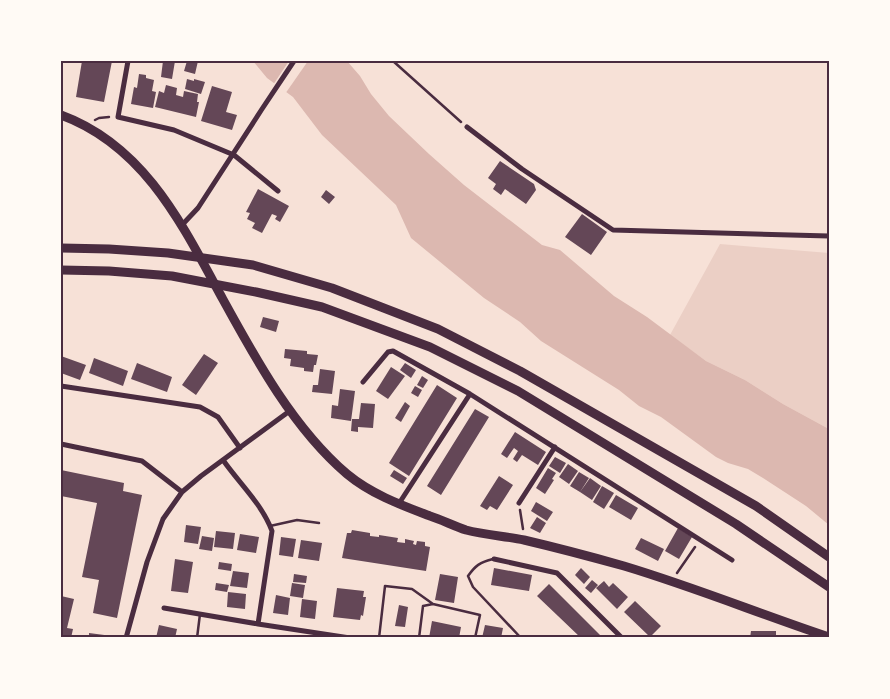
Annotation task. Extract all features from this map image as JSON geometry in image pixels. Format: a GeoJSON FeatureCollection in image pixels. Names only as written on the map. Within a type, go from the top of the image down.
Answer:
{"type":"FeatureCollection","features":[{"type":"Feature","properties":{"kind":"main road"},"geometry":{"type":"LineString","coordinates":[[61,115],[86,125],[123,151],[143,171],[182,226],[242,334],[291,410],[328,455],[348,474],[398,505],[468,530],[524,540],[622,566],[672,581],[808,634],[829,636]]}},
{"type":"Feature","properties":{"kind":"main road"},"geometry":{"type":"LineString","coordinates":[[61,248],[168,253],[253,265],[332,288],[438,329],[504,362],[756,506],[829,557]]}},
{"type":"Feature","properties":{"kind":"main road"},"geometry":{"type":"LineString","coordinates":[[61,270],[109,271],[172,276],[256,292],[322,308],[430,346],[518,391],[736,524],[829,587]]}},
{"type":"Feature","properties":{"kind":"street"},"geometry":{"type":"LineString","coordinates":[[128,61],[118,117],[174,130],[234,155],[278,192]]}},
{"type":"Feature","properties":{"kind":"street"},"geometry":{"type":"LineString","coordinates":[[182,226],[198,208],[234,155],[294,61]]}},
{"type":"Feature","properties":{"kind":"street"},"geometry":{"type":"LineString","coordinates":[[467,127],[522,169],[613,230],[829,236]]}},
{"type":"Feature","properties":{"kind":"street"},"geometry":{"type":"LineString","coordinates":[[363,382],[388,352],[391,351],[470,394],[732,560]]}},
{"type":"Feature","properties":{"kind":"street"},"geometry":{"type":"LineString","coordinates":[[61,386],[200,407],[218,417],[240,448]]}},
{"type":"Feature","properties":{"kind":"street"},"geometry":{"type":"LineString","coordinates":[[398,505],[470,394]]}},
{"type":"Feature","properties":{"kind":"street"},"geometry":{"type":"LineString","coordinates":[[126,638],[147,562],[163,519],[182,492],[291,410]]}},
{"type":"Feature","properties":{"kind":"street"},"geometry":{"type":"LineString","coordinates":[[61,444],[142,461],[182,492]]}},
{"type":"Feature","properties":{"kind":"street"},"geometry":{"type":"LineString","coordinates":[[519,503],[555,447]]}},
{"type":"Feature","properties":{"kind":"street"},"geometry":{"type":"LineString","coordinates":[[224,460],[258,505],[272,531],[258,624]]}},
{"type":"Feature","properties":{"kind":"street"},"geometry":{"type":"LineString","coordinates":[[494,559],[557,573],[622,638]]}},
{"type":"Feature","properties":{"kind":"street"},"geometry":{"type":"LineString","coordinates":[[164,608],[350,638]]}},
{"type":"Feature","properties":{"kind":"street"},"geometry":{"type":"LineString","coordinates":[[299,638],[300,630]]}},
{"type":"Feature","properties":{"kind":"lane"},"geometry":{"type":"LineString","coordinates":[[270,526],[298,520],[319,523]]}},
{"type":"Feature","properties":{"kind":"lane"},"geometry":{"type":"LineString","coordinates":[[494,559],[483,561],[475,566],[468,576],[473,587],[521,638]]}},
{"type":"Feature","properties":{"kind":"lane"},"geometry":{"type":"LineString","coordinates":[[379,638],[385,586],[412,588],[433,604],[480,615],[475,638]]}},
{"type":"Feature","properties":{"kind":"lane"},"geometry":{"type":"LineString","coordinates":[[419,638],[423,606],[433,604]]}},
{"type":"Feature","properties":{"kind":"lane"},"geometry":{"type":"LineString","coordinates":[[198,638],[200,614]]}},
{"type":"Feature","properties":{"kind":"path"},"geometry":{"type":"LineString","coordinates":[[393,61],[467,127]]}},
{"type":"Feature","properties":{"kind":"path"},"geometry":{"type":"LineString","coordinates":[[86,125],[99,118],[118,117]]}},
{"type":"Feature","properties":{"kind":"path"},"geometry":{"type":"LineString","coordinates":[[519,503],[524,540]]}},
{"type":"Feature","properties":{"kind":"path"},"geometry":{"type":"LineString","coordinates":[[672,581],[700,539]]}},
{"type":"Feature","properties":{"kind":"shaded area"},"geometry":{"type":"Polygon","coordinates":[[[253,61],[347,61],[389,116],[429,154],[464,185],[542,245],[560,250],[614,296],[647,317],[706,361],[745,380],[783,404],[829,429],[829,525],[806,506],[763,478],[748,469],[716,457],[661,417],[639,406],[619,390],[541,341],[520,322],[484,298],[411,238],[396,205],[322,135],[293,97],[267,78],[253,61]]]}},
{"type":"Feature","properties":{"kind":"shaded area"},"geometry":{"type":"Polygon","coordinates":[[[720,244],[829,253],[829,429],[783,404],[745,380],[706,361],[670,335],[720,244]]]}},
{"type":"Feature","properties":{"kind":"pier"},"geometry":{"type":"Polygon","coordinates":[[[289,61],[308,61],[285,94],[273,85],[289,61]]]}},
{"type":"Feature","properties":{"kind":"building"},"geometry":{"type":"Polygon","coordinates":[[[82,61],[112,61],[104,102],[76,97],[82,61]]]}},
{"type":"Feature","properties":{"kind":"building"},"geometry":{"type":"Polygon","coordinates":[[[163,61],[175,61],[172,79],[161,77],[163,61]]]}},
{"type":"Feature","properties":{"kind":"building"},"geometry":{"type":"Polygon","coordinates":[[[187,61],[198,61],[195,74],[184,71],[187,61]]]}},
{"type":"Feature","properties":{"kind":"building"},"geometry":{"type":"Polygon","coordinates":[[[139,74],[146,75],[146,78],[154,80],[152,91],[156,92],[153,108],[131,104],[134,87],[137,88],[139,74]]]}},
{"type":"Feature","properties":{"kind":"building"},"geometry":{"type":"Polygon","coordinates":[[[187,79],[205,82],[201,94],[185,89],[187,79]]]}},
{"type":"Feature","properties":{"kind":"building"},"geometry":{"type":"Polygon","coordinates":[[[166,85],[177,88],[176,95],[183,97],[184,91],[198,94],[197,102],[199,102],[196,117],[155,107],[159,91],[164,93],[166,85]]]}},
{"type":"Feature","properties":{"kind":"building"},"geometry":{"type":"Polygon","coordinates":[[[212,86],[232,92],[226,112],[237,115],[232,130],[201,121],[212,86]]]}},
{"type":"Feature","properties":{"kind":"building"},"geometry":{"type":"Polygon","coordinates":[[[500,161],[534,184],[536,190],[526,204],[505,189],[501,195],[493,189],[496,184],[488,178],[500,161]]]}},
{"type":"Feature","properties":{"kind":"building"},"geometry":{"type":"Polygon","coordinates":[[[258,189],[289,206],[280,222],[275,219],[277,216],[272,214],[262,233],[252,228],[255,223],[247,219],[250,213],[246,212],[258,189]]]}},
{"type":"Feature","properties":{"kind":"building"},"geometry":{"type":"Polygon","coordinates":[[[326,190],[335,197],[329,204],[321,197],[326,190]]]}},
{"type":"Feature","properties":{"kind":"building"},"geometry":{"type":"Polygon","coordinates":[[[582,214],[607,232],[591,255],[565,237],[582,214]]]}},
{"type":"Feature","properties":{"kind":"building"},"geometry":{"type":"Polygon","coordinates":[[[263,317],[279,321],[276,332],[260,327],[263,317]]]}},
{"type":"Feature","properties":{"kind":"building"},"geometry":{"type":"Polygon","coordinates":[[[285,349],[307,351],[307,354],[318,355],[313,372],[304,371],[304,368],[290,366],[291,359],[284,358],[285,349]]]}},
{"type":"Feature","properties":{"kind":"building"},"geometry":{"type":"Polygon","coordinates":[[[204,354],[218,363],[196,395],[182,385],[204,354]]]}},
{"type":"Feature","properties":{"kind":"building"},"geometry":{"type":"Polygon","coordinates":[[[61,356],[86,365],[80,380],[61,373],[61,356]]]}},
{"type":"Feature","properties":{"kind":"building"},"geometry":{"type":"Polygon","coordinates":[[[94,358],[128,371],[123,386],[89,373],[94,358]]]}},
{"type":"Feature","properties":{"kind":"building"},"geometry":{"type":"Polygon","coordinates":[[[137,363],[172,377],[167,392],[131,379],[137,363]]]}},
{"type":"Feature","properties":{"kind":"building"},"geometry":{"type":"Polygon","coordinates":[[[405,363],[416,370],[411,378],[400,370],[405,363]]]}},
{"type":"Feature","properties":{"kind":"building"},"geometry":{"type":"Polygon","coordinates":[[[391,367],[405,376],[388,399],[376,391],[391,367]]]}},
{"type":"Feature","properties":{"kind":"building"},"geometry":{"type":"Polygon","coordinates":[[[320,369],[335,371],[332,394],[312,392],[313,385],[318,385],[320,369]]]}},
{"type":"Feature","properties":{"kind":"building"},"geometry":{"type":"Polygon","coordinates":[[[422,376],[428,380],[423,388],[417,385],[422,376]]]}},
{"type":"Feature","properties":{"kind":"building"},"geometry":{"type":"Polygon","coordinates":[[[437,385],[457,398],[409,476],[389,463],[437,385]]]}},
{"type":"Feature","properties":{"kind":"building"},"geometry":{"type":"Polygon","coordinates":[[[415,386],[422,390],[418,397],[411,393],[415,386]]]}},
{"type":"Feature","properties":{"kind":"building"},"geometry":{"type":"Polygon","coordinates":[[[340,389],[355,391],[351,421],[331,418],[332,405],[338,406],[340,389]]]}},
{"type":"Feature","properties":{"kind":"building"},"geometry":{"type":"Polygon","coordinates":[[[405,402],[410,406],[401,422],[395,418],[405,402]]]}},
{"type":"Feature","properties":{"kind":"building"},"geometry":{"type":"Polygon","coordinates":[[[361,403],[375,404],[373,428],[358,427],[358,432],[351,431],[352,419],[359,419],[361,403]]]}},
{"type":"Feature","properties":{"kind":"building"},"geometry":{"type":"Polygon","coordinates":[[[475,409],[489,417],[441,495],[427,486],[475,409]]]}},
{"type":"Feature","properties":{"kind":"building"},"geometry":{"type":"Polygon","coordinates":[[[515,432],[546,452],[538,465],[522,455],[517,462],[513,459],[518,451],[514,448],[507,458],[501,454],[515,432]]]}},
{"type":"Feature","properties":{"kind":"building"},"geometry":{"type":"Polygon","coordinates":[[[555,457],[566,463],[560,473],[549,466],[555,457]]]}},
{"type":"Feature","properties":{"kind":"building"},"geometry":{"type":"Polygon","coordinates":[[[568,464],[578,471],[569,484],[559,477],[568,464]]]}},
{"type":"Feature","properties":{"kind":"building"},"geometry":{"type":"Polygon","coordinates":[[[548,468],[556,473],[545,494],[536,488],[548,468]]]}},
{"type":"Feature","properties":{"kind":"building"},"geometry":{"type":"Polygon","coordinates":[[[61,470],[124,483],[123,491],[142,495],[117,618],[93,613],[99,580],[82,577],[97,503],[61,496],[61,470]]]}},
{"type":"Feature","properties":{"kind":"building"},"geometry":{"type":"Polygon","coordinates":[[[394,470],[407,478],[403,484],[390,476],[394,470]]]}},
{"type":"Feature","properties":{"kind":"building"},"geometry":{"type":"Polygon","coordinates":[[[579,472],[589,478],[580,492],[570,486],[579,472]]]}},
{"type":"Feature","properties":{"kind":"building"},"geometry":{"type":"Polygon","coordinates":[[[499,476],[513,485],[497,510],[490,506],[487,510],[480,506],[499,476]]]}},
{"type":"Feature","properties":{"kind":"building"},"geometry":{"type":"Polygon","coordinates":[[[590,478],[601,486],[592,500],[580,492],[590,478]]]}},
{"type":"Feature","properties":{"kind":"building"},"geometry":{"type":"Polygon","coordinates":[[[602,486],[614,493],[604,509],[593,502],[602,486]]]}},
{"type":"Feature","properties":{"kind":"building"},"geometry":{"type":"Polygon","coordinates":[[[616,495],[638,508],[631,520],[609,507],[616,495]]]}},
{"type":"Feature","properties":{"kind":"building"},"geometry":{"type":"Polygon","coordinates":[[[536,502],[553,512],[547,521],[531,511],[536,502]]]}},
{"type":"Feature","properties":{"kind":"building"},"geometry":{"type":"Polygon","coordinates":[[[537,517],[546,523],[540,533],[530,528],[537,517]]]}},
{"type":"Feature","properties":{"kind":"building"},"geometry":{"type":"Polygon","coordinates":[[[186,525],[201,527],[198,544],[184,542],[186,525]]]}},
{"type":"Feature","properties":{"kind":"building"},"geometry":{"type":"Polygon","coordinates":[[[678,528],[692,537],[679,559],[665,551],[678,528]]]}},
{"type":"Feature","properties":{"kind":"building"},"geometry":{"type":"Polygon","coordinates":[[[352,530],[370,533],[370,536],[379,537],[379,535],[398,538],[397,542],[405,543],[405,539],[414,541],[413,544],[416,545],[417,541],[425,542],[425,546],[430,547],[426,571],[342,558],[347,533],[351,533],[352,530]]]}},
{"type":"Feature","properties":{"kind":"building"},"geometry":{"type":"Polygon","coordinates":[[[216,531],[235,533],[233,549],[214,547],[216,531]]]}},
{"type":"Feature","properties":{"kind":"building"},"geometry":{"type":"Polygon","coordinates":[[[240,534],[259,537],[256,553],[237,550],[240,534]]]}},
{"type":"Feature","properties":{"kind":"building"},"geometry":{"type":"Polygon","coordinates":[[[202,536],[214,538],[212,551],[199,549],[202,536]]]}},
{"type":"Feature","properties":{"kind":"building"},"geometry":{"type":"Polygon","coordinates":[[[281,537],[296,539],[293,557],[279,555],[281,537]]]}},
{"type":"Feature","properties":{"kind":"building"},"geometry":{"type":"Polygon","coordinates":[[[641,538],[664,549],[658,561],[635,549],[641,538]]]}},
{"type":"Feature","properties":{"kind":"building"},"geometry":{"type":"Polygon","coordinates":[[[301,540],[322,543],[319,561],[298,558],[301,540]]]}},
{"type":"Feature","properties":{"kind":"building"},"geometry":{"type":"Polygon","coordinates":[[[175,559],[193,562],[188,593],[171,591],[175,559]]]}},
{"type":"Feature","properties":{"kind":"building"},"geometry":{"type":"Polygon","coordinates":[[[219,562],[232,564],[231,571],[218,569],[219,562]]]}},
{"type":"Feature","properties":{"kind":"building"},"geometry":{"type":"Polygon","coordinates":[[[494,568],[532,575],[529,591],[491,585],[494,568]]]}},
{"type":"Feature","properties":{"kind":"building"},"geometry":{"type":"Polygon","coordinates":[[[581,568],[590,577],[584,584],[575,575],[581,568]]]}},
{"type":"Feature","properties":{"kind":"building"},"geometry":{"type":"Polygon","coordinates":[[[233,571],[249,573],[247,588],[230,586],[233,571]]]}},
{"type":"Feature","properties":{"kind":"building"},"geometry":{"type":"Polygon","coordinates":[[[294,574],[307,576],[306,583],[293,582],[294,574]]]}},
{"type":"Feature","properties":{"kind":"building"},"geometry":{"type":"Polygon","coordinates":[[[440,574],[458,577],[454,603],[435,600],[440,574]]]}},
{"type":"Feature","properties":{"kind":"building"},"geometry":{"type":"Polygon","coordinates":[[[592,580],[598,585],[591,593],[585,588],[592,580]]]}},
{"type":"Feature","properties":{"kind":"building"},"geometry":{"type":"Polygon","coordinates":[[[604,581],[609,587],[613,583],[628,597],[617,609],[596,588],[604,581]]]}},
{"type":"Feature","properties":{"kind":"building"},"geometry":{"type":"Polygon","coordinates":[[[216,583],[229,585],[227,592],[215,590],[216,583]]]}},
{"type":"Feature","properties":{"kind":"building"},"geometry":{"type":"Polygon","coordinates":[[[292,583],[305,585],[303,598],[290,596],[292,583]]]}},
{"type":"Feature","properties":{"kind":"building"},"geometry":{"type":"Polygon","coordinates":[[[549,584],[603,638],[581,638],[537,596],[549,584]]]}},
{"type":"Feature","properties":{"kind":"building"},"geometry":{"type":"Polygon","coordinates":[[[337,588],[364,591],[363,597],[366,597],[363,616],[361,615],[360,620],[333,617],[337,588]]]}},
{"type":"Feature","properties":{"kind":"building"},"geometry":{"type":"Polygon","coordinates":[[[228,592],[246,594],[245,609],[227,607],[228,592]]]}},
{"type":"Feature","properties":{"kind":"building"},"geometry":{"type":"Polygon","coordinates":[[[276,595],[290,598],[288,615],[273,613],[276,595]]]}},
{"type":"Feature","properties":{"kind":"building"},"geometry":{"type":"Polygon","coordinates":[[[61,596],[74,599],[67,628],[73,629],[71,638],[61,638],[61,596]]]}},
{"type":"Feature","properties":{"kind":"building"},"geometry":{"type":"Polygon","coordinates":[[[302,599],[317,601],[315,619],[300,617],[302,599]]]}},
{"type":"Feature","properties":{"kind":"building"},"geometry":{"type":"Polygon","coordinates":[[[635,601],[661,626],[650,637],[624,612],[635,601]]]}},
{"type":"Feature","properties":{"kind":"building"},"geometry":{"type":"Polygon","coordinates":[[[399,605],[408,607],[405,627],[395,626],[399,605]]]}},
{"type":"Feature","properties":{"kind":"building"},"geometry":{"type":"Polygon","coordinates":[[[432,621],[461,627],[459,638],[429,638],[432,621]]]}},
{"type":"Feature","properties":{"kind":"building"},"geometry":{"type":"Polygon","coordinates":[[[159,625],[177,629],[175,638],[156,638],[159,625]]]}},
{"type":"Feature","properties":{"kind":"building"},"geometry":{"type":"Polygon","coordinates":[[[485,625],[503,628],[501,638],[482,638],[485,625]]]}},
{"type":"Feature","properties":{"kind":"building"},"geometry":{"type":"Polygon","coordinates":[[[751,631],[776,631],[776,638],[750,638],[751,631]]]}},
{"type":"Feature","properties":{"kind":"building"},"geometry":{"type":"Polygon","coordinates":[[[89,633],[112,636],[112,638],[89,638],[89,633]]]}}]}
